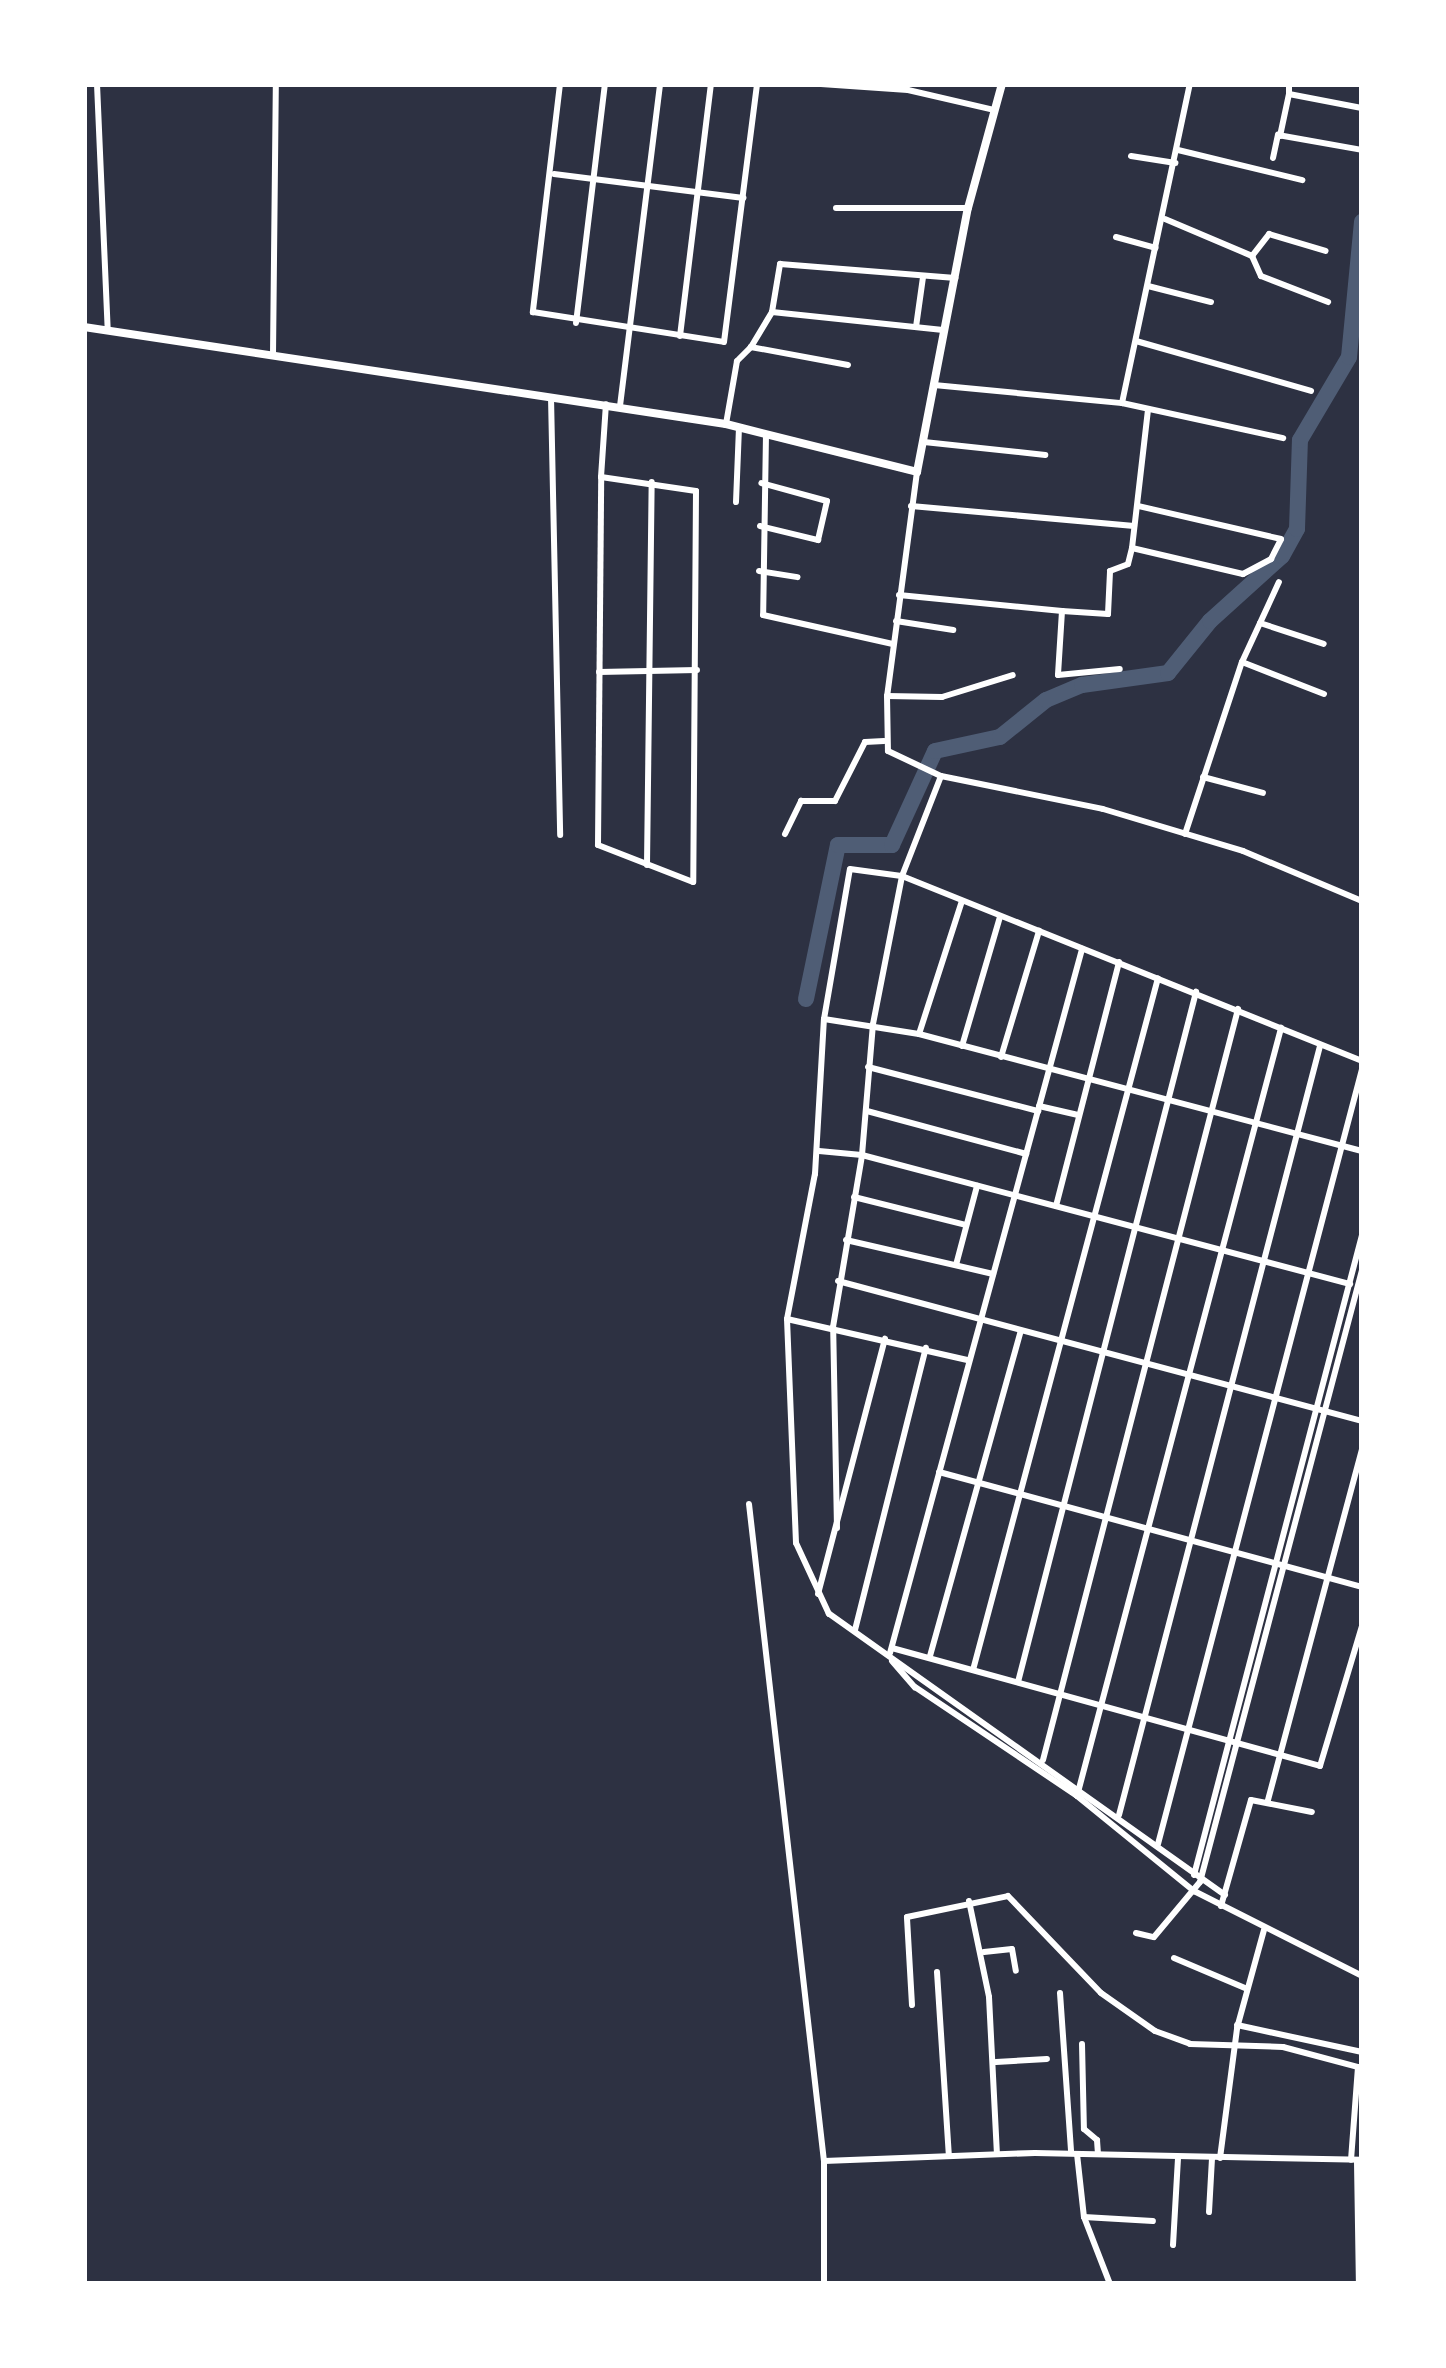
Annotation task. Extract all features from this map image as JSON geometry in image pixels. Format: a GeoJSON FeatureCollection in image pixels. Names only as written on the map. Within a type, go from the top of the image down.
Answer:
{"type":"FeatureCollection","features":[{"type":"Feature","properties":{"kind":"street"},"geometry":{"type":"LineString","coordinates":[[97,84],[108,331]]}},
{"type":"Feature","properties":{"kind":"street"},"geometry":{"type":"LineString","coordinates":[[273,355],[276,84]]}},
{"type":"Feature","properties":{"kind":"street"},"geometry":{"type":"LineString","coordinates":[[560,84],[554,174],[533,310],[576,323],[728,338],[758,84]]}},
{"type":"Feature","properties":{"kind":"street"},"geometry":{"type":"LineString","coordinates":[[576,323],[604,84]]}},
{"type":"Feature","properties":{"kind":"street"},"geometry":{"type":"LineString","coordinates":[[620,406],[660,84]]}},
{"type":"Feature","properties":{"kind":"street"},"geometry":{"type":"LineString","coordinates":[[680,336],[711,84]]}},
{"type":"Feature","properties":{"kind":"street"},"geometry":{"type":"LineString","coordinates":[[821,84],[908,90],[998,110]]}},
{"type":"Feature","properties":{"kind":"street"},"geometry":{"type":"LineString","coordinates":[[1002,84],[968,208],[911,506],[892,644],[887,751],[941,776],[1185,834],[1362,901]]}},
{"type":"Feature","properties":{"kind":"street"},"geometry":{"type":"LineString","coordinates":[[1122,403],[1165,219],[1190,84]]}},
{"type":"Feature","properties":{"kind":"street"},"geometry":{"type":"LineString","coordinates":[[1273,158],[1289,84]]}},
{"type":"Feature","properties":{"kind":"street"},"geometry":{"type":"LineString","coordinates":[[1289,94],[1362,108]]}},
{"type":"Feature","properties":{"kind":"street"},"geometry":{"type":"LineString","coordinates":[[1280,136],[1362,150]]}},
{"type":"Feature","properties":{"kind":"street"},"geometry":{"type":"LineString","coordinates":[[1178,150],[1302,180]]}},
{"type":"Feature","properties":{"kind":"street"},"geometry":{"type":"LineString","coordinates":[[1131,156],[1176,163]]}},
{"type":"Feature","properties":{"kind":"street"},"geometry":{"type":"LineString","coordinates":[[554,174],[743,198]]}},
{"type":"Feature","properties":{"kind":"street"},"geometry":{"type":"LineString","coordinates":[[836,208],[968,208]]}},
{"type":"Feature","properties":{"kind":"street"},"geometry":{"type":"LineString","coordinates":[[1165,219],[1252,256],[1262,276],[1328,302]]}},
{"type":"Feature","properties":{"kind":"street"},"geometry":{"type":"LineString","coordinates":[[1252,256],[1273,233],[1326,251]]}},
{"type":"Feature","properties":{"kind":"street"},"geometry":{"type":"LineString","coordinates":[[1116,237],[1156,248]]}},
{"type":"Feature","properties":{"kind":"street"},"geometry":{"type":"LineString","coordinates":[[726,424],[737,361],[772,312],[784,263],[955,278]]}},
{"type":"Feature","properties":{"kind":"street"},"geometry":{"type":"LineString","coordinates":[[916,327],[923,277]]}},
{"type":"Feature","properties":{"kind":"street"},"geometry":{"type":"LineString","coordinates":[[1148,286],[1211,302]]}},
{"type":"Feature","properties":{"kind":"street"},"geometry":{"type":"LineString","coordinates":[[772,312],[878,329],[944,331]]}},
{"type":"Feature","properties":{"kind":"street"},"geometry":{"type":"LineString","coordinates":[[84,327],[726,424],[917,472]]}},
{"type":"Feature","properties":{"kind":"street"},"geometry":{"type":"LineString","coordinates":[[1136,340],[1311,391]]}},
{"type":"Feature","properties":{"kind":"street"},"geometry":{"type":"LineString","coordinates":[[751,347],[848,365]]}},
{"type":"Feature","properties":{"kind":"street"},"geometry":{"type":"LineString","coordinates":[[934,385],[1122,403],[1283,438]]}},
{"type":"Feature","properties":{"kind":"street"},"geometry":{"type":"LineString","coordinates":[[551,397],[560,836]]}},
{"type":"Feature","properties":{"kind":"street"},"geometry":{"type":"LineString","coordinates":[[601,477],[696,490],[696,879],[598,844],[601,477],[606,404]]}},
{"type":"Feature","properties":{"kind":"street"},"geometry":{"type":"LineString","coordinates":[[899,596],[1108,614],[1110,571],[1128,564],[1132,548],[1148,409]]}},
{"type":"Feature","properties":{"kind":"street"},"geometry":{"type":"LineString","coordinates":[[736,502],[739,428]]}},
{"type":"Feature","properties":{"kind":"street"},"geometry":{"type":"LineString","coordinates":[[766,434],[759,571],[765,617],[892,644]]}},
{"type":"Feature","properties":{"kind":"street"},"geometry":{"type":"LineString","coordinates":[[924,442],[1045,455]]}},
{"type":"Feature","properties":{"kind":"street"},"geometry":{"type":"LineString","coordinates":[[647,865],[652,482]]}},
{"type":"Feature","properties":{"kind":"street"},"geometry":{"type":"LineString","coordinates":[[760,526],[818,540],[826,501],[761,482]]}},
{"type":"Feature","properties":{"kind":"street"},"geometry":{"type":"LineString","coordinates":[[911,506],[1134,526]]}},
{"type":"Feature","properties":{"kind":"street"},"geometry":{"type":"LineString","coordinates":[[1132,548],[1243,574],[1271,559],[1281,538],[1138,506]]}},
{"type":"Feature","properties":{"kind":"street"},"geometry":{"type":"LineString","coordinates":[[759,571],[798,577]]}},
{"type":"Feature","properties":{"kind":"street"},"geometry":{"type":"LineString","coordinates":[[1185,834],[1242,662],[1279,581]]}},
{"type":"Feature","properties":{"kind":"street"},"geometry":{"type":"LineString","coordinates":[[1063,611],[1058,675],[1120,669]]}},
{"type":"Feature","properties":{"kind":"street"},"geometry":{"type":"LineString","coordinates":[[896,621],[953,630]]}},
{"type":"Feature","properties":{"kind":"street"},"geometry":{"type":"LineString","coordinates":[[1260,623],[1324,644]]}},
{"type":"Feature","properties":{"kind":"street"},"geometry":{"type":"LineString","coordinates":[[1242,662],[1324,694]]}},
{"type":"Feature","properties":{"kind":"street"},"geometry":{"type":"LineString","coordinates":[[599,671],[697,670]]}},
{"type":"Feature","properties":{"kind":"street"},"geometry":{"type":"LineString","coordinates":[[887,696],[942,697],[1013,675]]}},
{"type":"Feature","properties":{"kind":"street"},"geometry":{"type":"LineString","coordinates":[[785,834],[801,801],[835,801],[865,742],[884,741]]}},
{"type":"Feature","properties":{"kind":"street"},"geometry":{"type":"LineString","coordinates":[[837,1528],[833,1327],[862,1155],[873,1024],[902,876],[941,776]]}},
{"type":"Feature","properties":{"kind":"street"},"geometry":{"type":"LineString","coordinates":[[1202,777],[1263,793]]}},
{"type":"Feature","properties":{"kind":"street"},"geometry":{"type":"LineString","coordinates":[[1158,1844],[1362,1065],[1238,1009],[902,876],[851,867],[824,1019],[817,1151],[787,1319],[792,1525],[817,1598],[854,1630],[1080,1786],[1197,1879],[1225,1895]]}},
{"type":"Feature","properties":{"kind":"street"},"geometry":{"type":"LineString","coordinates":[[919,1034],[962,901]]}},
{"type":"Feature","properties":{"kind":"street"},"geometry":{"type":"LineString","coordinates":[[962,1046],[1001,916]]}},
{"type":"Feature","properties":{"kind":"street"},"geometry":{"type":"LineString","coordinates":[[1001,1057],[1039,932]]}},
{"type":"Feature","properties":{"kind":"street"},"geometry":{"type":"LineString","coordinates":[[889,1653],[1082,949]]}},
{"type":"Feature","properties":{"kind":"street"},"geometry":{"type":"LineString","coordinates":[[1056,1206],[1119,962]]}},
{"type":"Feature","properties":{"kind":"street"},"geometry":{"type":"LineString","coordinates":[[973,1670],[1158,977]]}},
{"type":"Feature","properties":{"kind":"street"},"geometry":{"type":"LineString","coordinates":[[1018,1682],[1196,992]]}},
{"type":"Feature","properties":{"kind":"street"},"geometry":{"type":"LineString","coordinates":[[1043,1761],[1238,1009]]}},
{"type":"Feature","properties":{"kind":"street"},"geometry":{"type":"LineString","coordinates":[[824,1019],[919,1034],[1362,1151]]}},
{"type":"Feature","properties":{"kind":"street"},"geometry":{"type":"LineString","coordinates":[[1077,1796],[1281,1028]]}},
{"type":"Feature","properties":{"kind":"street"},"geometry":{"type":"LineString","coordinates":[[1119,1815],[1320,1045]]}},
{"type":"Feature","properties":{"kind":"street"},"geometry":{"type":"LineString","coordinates":[[868,1067],[1078,1115]]}},
{"type":"Feature","properties":{"kind":"street"},"geometry":{"type":"LineString","coordinates":[[866,1111],[1026,1154]]}},
{"type":"Feature","properties":{"kind":"street"},"geometry":{"type":"LineString","coordinates":[[817,1151],[862,1155],[1357,1286]]}},
{"type":"Feature","properties":{"kind":"street"},"geometry":{"type":"LineString","coordinates":[[956,1265],[977,1186]]}},
{"type":"Feature","properties":{"kind":"street"},"geometry":{"type":"LineString","coordinates":[[854,1197],[966,1225]]}},
{"type":"Feature","properties":{"kind":"street"},"geometry":{"type":"LineString","coordinates":[[1357,1286],[1362,1235]]}},
{"type":"Feature","properties":{"kind":"street"},"geometry":{"type":"LineString","coordinates":[[845,1240],[993,1274]]}},
{"type":"Feature","properties":{"kind":"street"},"geometry":{"type":"LineString","coordinates":[[1136,1933],[1154,1937],[1194,1891],[1320,1411],[1362,1270]]}},
{"type":"Feature","properties":{"kind":"street"},"geometry":{"type":"LineString","coordinates":[[838,1281],[1362,1421]]}},
{"type":"Feature","properties":{"kind":"street"},"geometry":{"type":"LineString","coordinates":[[787,1319],[968,1360]]}},
{"type":"Feature","properties":{"kind":"street"},"geometry":{"type":"LineString","coordinates":[[930,1657],[1022,1330]]}},
{"type":"Feature","properties":{"kind":"street"},"geometry":{"type":"LineString","coordinates":[[817,1598],[885,1339]]}},
{"type":"Feature","properties":{"kind":"street"},"geometry":{"type":"LineString","coordinates":[[854,1630],[926,1348]]}},
{"type":"Feature","properties":{"kind":"street"},"geometry":{"type":"LineString","coordinates":[[1268,1800],[1362,1448]]}},
{"type":"Feature","properties":{"kind":"street"},"geometry":{"type":"LineString","coordinates":[[939,1472],[1362,1587]]}},
{"type":"Feature","properties":{"kind":"street"},"geometry":{"type":"LineString","coordinates":[[749,1504],[824,2161],[824,2284]]}},
{"type":"Feature","properties":{"kind":"street"},"geometry":{"type":"LineString","coordinates":[[889,1653],[930,1657],[1281,1758],[1326,1762],[1362,1626]]}},
{"type":"Feature","properties":{"kind":"street"},"geometry":{"type":"LineString","coordinates":[[889,1653],[915,1687],[1077,1796],[1194,1891],[1362,1976]]}},
{"type":"Feature","properties":{"kind":"street"},"geometry":{"type":"LineString","coordinates":[[1221,1906],[1250,1802],[1268,1800],[1312,1812]]}},
{"type":"Feature","properties":{"kind":"street"},"geometry":{"type":"LineString","coordinates":[[912,2006],[905,1920],[969,1901],[1012,1897],[1101,1993],[1155,2031],[1190,2044],[1283,2047],[1358,2067],[1359,2284]]}},
{"type":"Feature","properties":{"kind":"street"},"geometry":{"type":"LineString","coordinates":[[969,1901],[983,1952],[998,2154]]}},
{"type":"Feature","properties":{"kind":"street"},"geometry":{"type":"LineString","coordinates":[[1209,2212],[1237,2027],[1264,1930]]}},
{"type":"Feature","properties":{"kind":"street"},"geometry":{"type":"LineString","coordinates":[[983,1952],[1012,1949],[1016,1971]]}},
{"type":"Feature","properties":{"kind":"street"},"geometry":{"type":"LineString","coordinates":[[1174,1958],[1245,1988]]}},
{"type":"Feature","properties":{"kind":"street"},"geometry":{"type":"LineString","coordinates":[[937,1972],[949,2156]]}},
{"type":"Feature","properties":{"kind":"street"},"geometry":{"type":"LineString","coordinates":[[1060,1994],[1084,2217],[1110,2284]]}},
{"type":"Feature","properties":{"kind":"street"},"geometry":{"type":"LineString","coordinates":[[1237,2027],[1362,2052]]}},
{"type":"Feature","properties":{"kind":"street"},"geometry":{"type":"LineString","coordinates":[[1082,2044],[1084,2128],[1097,2140],[1097,2155]]}},
{"type":"Feature","properties":{"kind":"street"},"geometry":{"type":"LineString","coordinates":[[994,2062],[1047,2059]]}},
{"type":"Feature","properties":{"kind":"street"},"geometry":{"type":"LineString","coordinates":[[824,2161],[1074,2153],[1357,2160]]}},
{"type":"Feature","properties":{"kind":"street"},"geometry":{"type":"LineString","coordinates":[[1173,2245],[1178,2158]]}},
{"type":"Feature","properties":{"kind":"street"},"geometry":{"type":"LineString","coordinates":[[1084,2217],[1153,2222]]}},
{"type":"Feature","properties":{"kind":"waterway"},"geometry":{"type":"LineString","coordinates":[[806,999],[838,845],[892,845],[935,751],[1000,737],[1046,700],[1082,685],[1168,673],[1210,621],[1282,556],[1297,529],[1300,440],[1349,357],[1362,222]]}}]}
